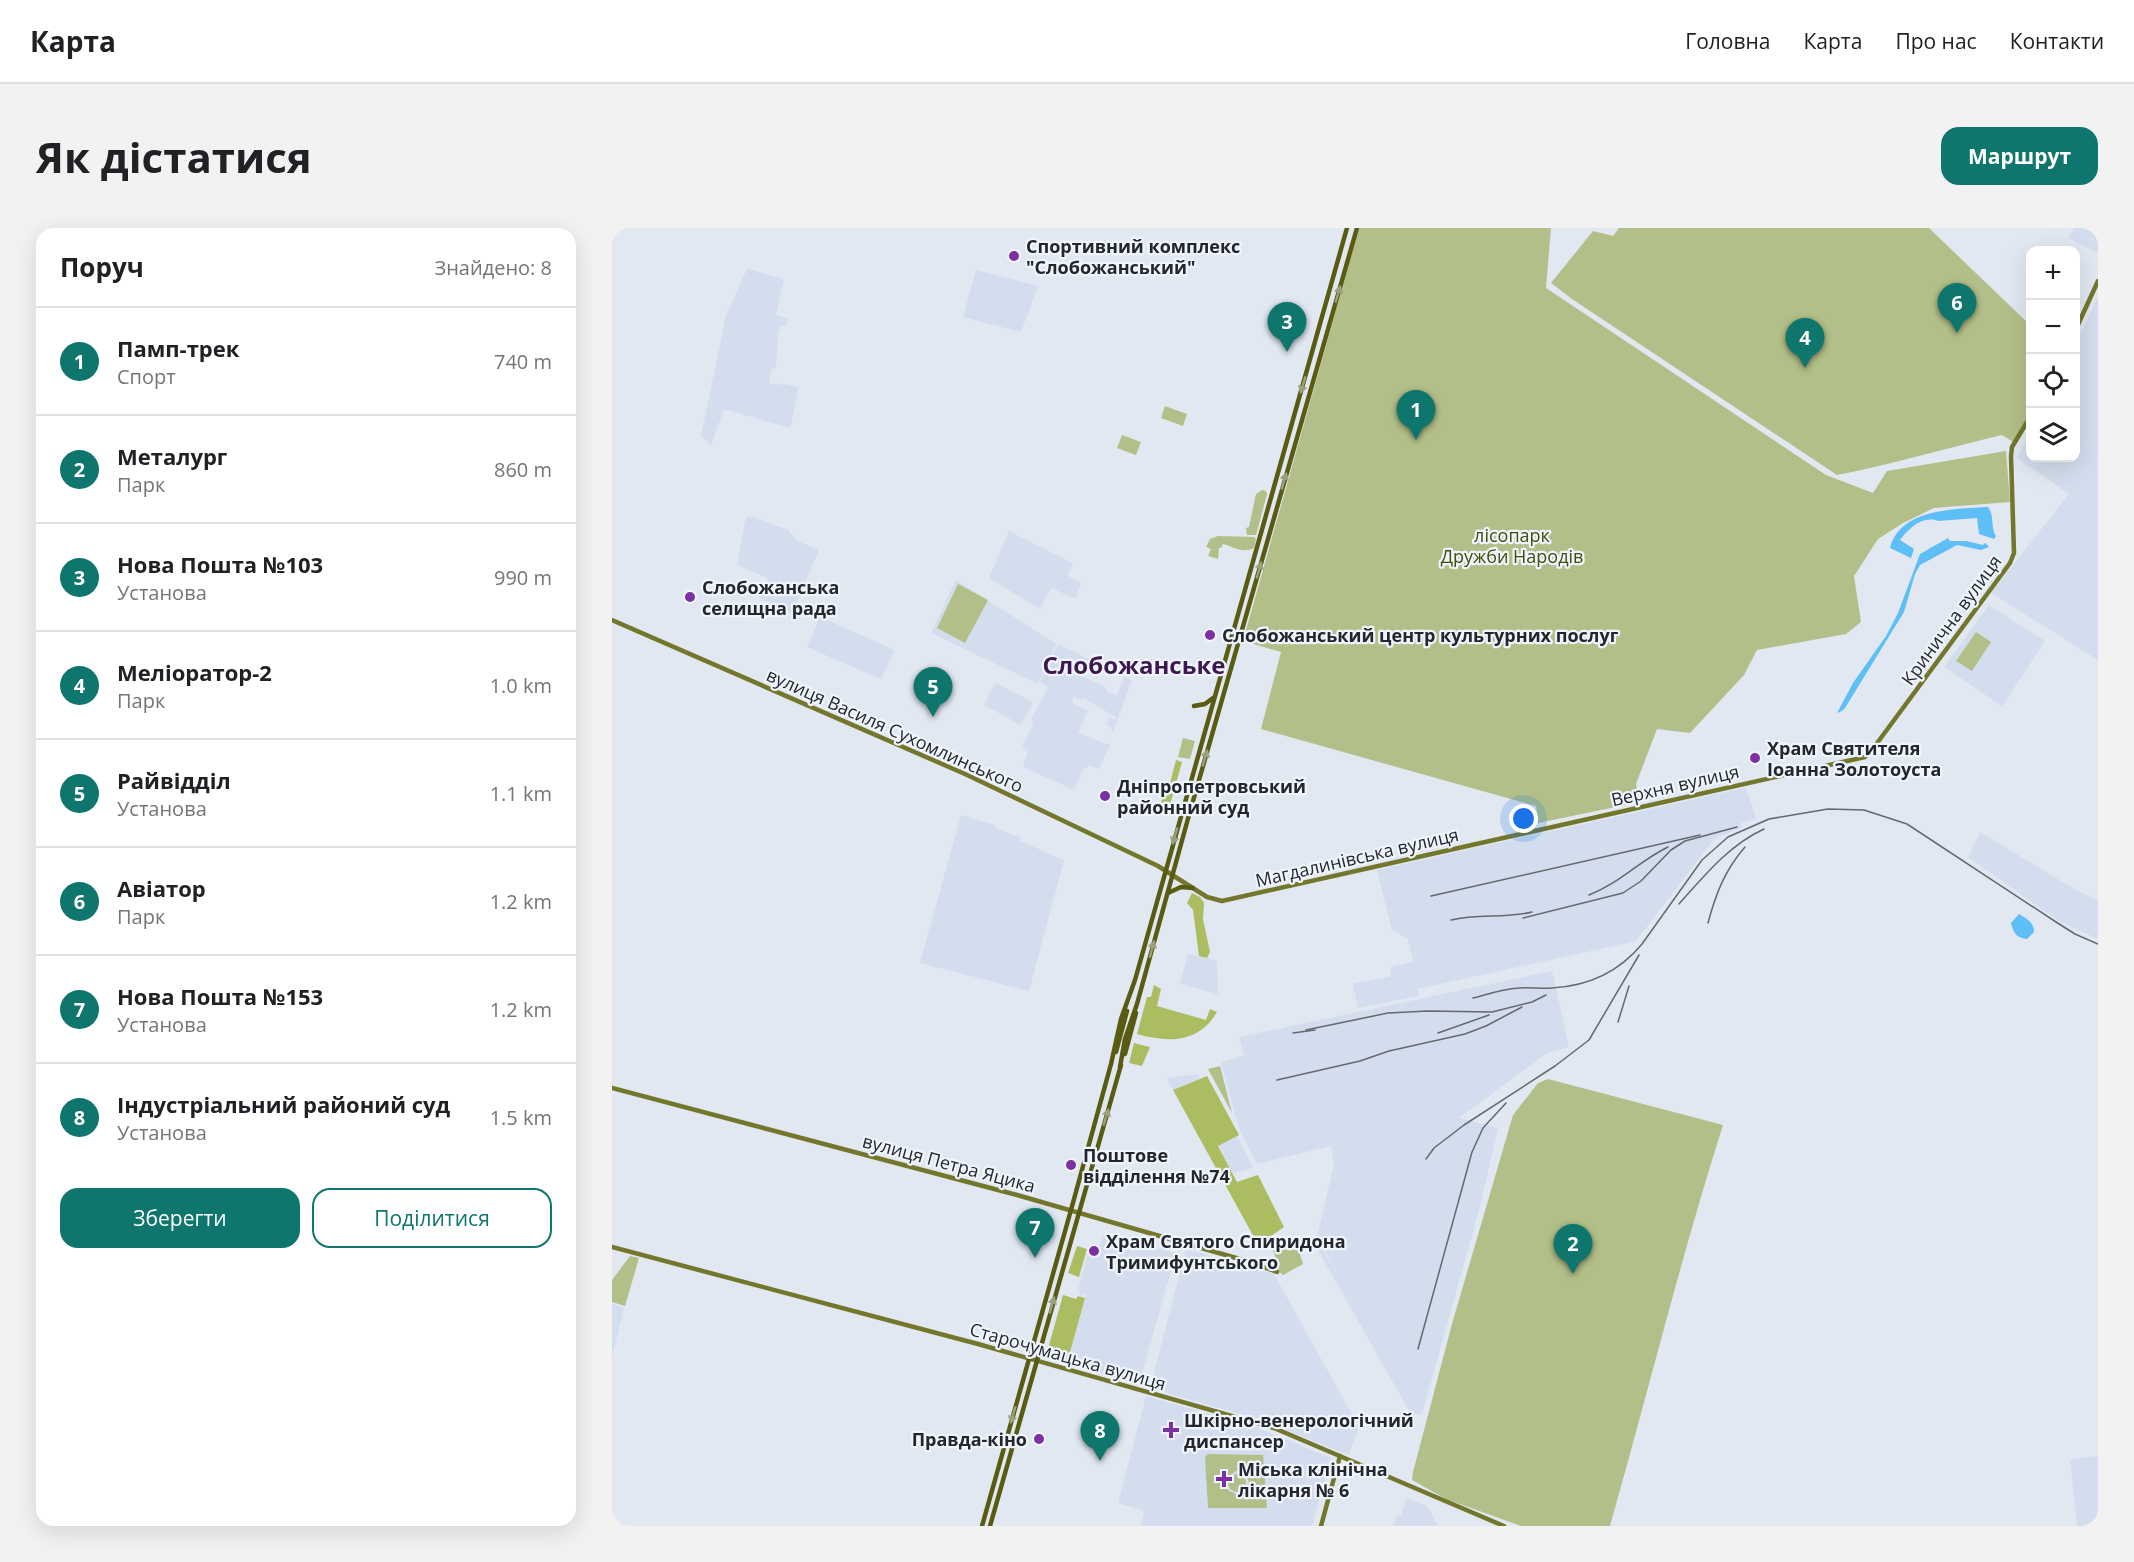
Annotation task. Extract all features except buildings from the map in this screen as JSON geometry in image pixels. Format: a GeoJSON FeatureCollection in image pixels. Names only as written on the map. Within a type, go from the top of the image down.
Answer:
{"type":"FeatureCollection","features":[{"type":"Feature","properties":{"kind":"main road"},"geometry":{"type":"LineString","coordinates":[[982,1526],[1347,228]]}},
{"type":"Feature","properties":{"kind":"main road"},"geometry":{"type":"LineString","coordinates":[[990,1526],[1120,1066],[1125,1038],[1137,1004],[1357,228]]}},
{"type":"Feature","properties":{"kind":"main road"},"geometry":{"type":"LineString","coordinates":[[1194,706],[1205,704],[1215,696]]}},
{"type":"Feature","properties":{"kind":"main road"},"geometry":{"type":"LineString","coordinates":[[1168,893],[1180,887],[1193,888]]}},
{"type":"Feature","properties":{"kind":"street"},"geometry":{"type":"LineString","coordinates":[[2080,319],[2098,281]]}},
{"type":"Feature","properties":{"kind":"street","name":"Кринична вулиця"},"geometry":{"type":"LineString","coordinates":[[1865,757],[2010,563],[2014,553],[2012,447],[2026,425]]}},
{"type":"Feature","properties":{"kind":"street","name":"вулиця Василя Сухомлинського"},"geometry":{"type":"LineString","coordinates":[[612,620],[965,774],[1165,869]]}},
{"type":"Feature","properties":{"kind":"street","name":"Верхня вулиця"},"geometry":{"type":"LineString","coordinates":[[1562,825],[1865,757]]}},
{"type":"Feature","properties":{"kind":"street","name":"Магдалинівська вулиця"},"geometry":{"type":"LineString","coordinates":[[1165,869],[1215,901],[1228,900],[1562,825]]}},
{"type":"Feature","properties":{"kind":"street","name":"вулиця Петра Яцика"},"geometry":{"type":"LineString","coordinates":[[612,1088],[1071,1210],[1277,1272]]}},
{"type":"Feature","properties":{"kind":"street","name":"Старочумацька вулиця"},"geometry":{"type":"LineString","coordinates":[[612,1247],[1029,1359],[1274,1428],[1504,1526]]}},
{"type":"Feature","properties":{"kind":"street"},"geometry":{"type":"LineString","coordinates":[[1321,1526],[1340,1456]]}},
{"type":"Feature","properties":{"kind":"shaded area"},"geometry":{"type":"Polygon","coordinates":[[[2074,228],[2098,228],[2098,253],[2068,238],[2074,228]]]}},
{"type":"Feature","properties":{"kind":"shaded area"},"geometry":{"type":"Polygon","coordinates":[[[747,269],[784,279],[776,315],[788,318],[787,325],[781,326],[778,333],[776,368],[771,369],[769,384],[780,385],[780,383],[799,387],[790,428],[724,409],[711,445],[701,436],[726,316],[747,269]]]}},
{"type":"Feature","properties":{"kind":"shaded area"},"geometry":{"type":"Polygon","coordinates":[[[976,270],[1038,286],[1021,332],[963,317],[976,270]]]}},
{"type":"Feature","properties":{"kind":"shaded area"},"geometry":{"type":"Polygon","coordinates":[[[2098,297],[2098,660],[1991,593],[2069,494],[2017,458],[2026,440],[2026,462],[2080,462],[2080,335],[2098,297]]]}},
{"type":"Feature","properties":{"kind":"shaded area"},"geometry":{"type":"Polygon","coordinates":[[[746,517],[754,517],[788,530],[797,541],[819,550],[792,613],[760,598],[768,578],[737,565],[746,517]]]}},
{"type":"Feature","properties":{"kind":"shaded area"},"geometry":{"type":"Polygon","coordinates":[[[1009,531],[1073,563],[1068,576],[1081,582],[1076,599],[1051,588],[1040,609],[989,578],[1009,531]]]}},
{"type":"Feature","properties":{"kind":"shaded area"},"geometry":{"type":"Polygon","coordinates":[[[956,580],[1056,644],[1038,684],[931,633],[956,580]]]}},
{"type":"Feature","properties":{"kind":"shaded area"},"geometry":{"type":"Polygon","coordinates":[[[1989,605],[2045,641],[2002,706],[1944,667],[1989,605]]]}},
{"type":"Feature","properties":{"kind":"shaded area"},"geometry":{"type":"Polygon","coordinates":[[[820,617],[895,650],[881,679],[807,647],[820,617]]]}},
{"type":"Feature","properties":{"kind":"shaded area"},"geometry":{"type":"Polygon","coordinates":[[[1058,644],[1091,660],[1084,677],[1107,688],[1106,691],[1112,694],[1117,696],[1124,677],[1132,680],[1113,732],[1112,728],[1107,725],[1109,717],[1115,720],[1116,717],[1083,698],[1081,700],[1074,696],[1072,703],[1088,711],[1078,733],[1110,745],[1099,769],[1089,765],[1087,768],[1084,767],[1074,790],[1023,767],[1028,750],[1022,747],[1034,722],[1031,720],[1048,687],[1040,682],[1058,644]]]}},
{"type":"Feature","properties":{"kind":"shaded area"},"geometry":{"type":"Polygon","coordinates":[[[995,683],[1033,702],[1021,725],[984,705],[995,683]]]}},
{"type":"Feature","properties":{"kind":"shaded area"},"geometry":{"type":"Polygon","coordinates":[[[1744,788],[1747,790],[1756,819],[1741,823],[1741,828],[1714,839],[1636,941],[1418,989],[1415,975],[1419,996],[1358,1008],[1353,984],[1391,976],[1390,967],[1413,962],[1408,939],[1392,930],[1377,870],[1744,788]]]}},
{"type":"Feature","properties":{"kind":"shaded area"},"geometry":{"type":"Polygon","coordinates":[[[961,815],[995,825],[995,828],[1021,838],[1020,841],[1064,860],[1029,991],[920,963],[961,815]]]}},
{"type":"Feature","properties":{"kind":"shaded area"},"geometry":{"type":"Polygon","coordinates":[[[1980,832],[2066,884],[2098,899],[2098,939],[2057,920],[1968,857],[1980,832]]]}},
{"type":"Feature","properties":{"kind":"shaded area"},"geometry":{"type":"Polygon","coordinates":[[[1188,954],[1217,961],[1218,994],[1180,984],[1188,954]]]}},
{"type":"Feature","properties":{"kind":"shaded area"},"geometry":{"type":"Polygon","coordinates":[[[1552,971],[1569,1047],[1547,1053],[1459,1118],[1498,1128],[1480,1207],[1422,1414],[1411,1414],[1314,1243],[1318,1241],[1344,1286],[1317,1236],[1334,1165],[1331,1146],[1257,1164],[1238,1126],[1221,1062],[1244,1056],[1239,1037],[1552,971]]]}},
{"type":"Feature","properties":{"kind":"shaded area"},"geometry":{"type":"Polygon","coordinates":[[[1199,1074],[1199,1079],[1173,1090],[1167,1078],[1199,1074]]]}},
{"type":"Feature","properties":{"kind":"shaded area"},"geometry":{"type":"Polygon","coordinates":[[[1237,1136],[1253,1168],[1233,1173],[1218,1145],[1237,1136]]]}},
{"type":"Feature","properties":{"kind":"shaded area"},"geometry":{"type":"Polygon","coordinates":[[[1104,1233],[1176,1253],[1139,1384],[1067,1363],[1086,1294],[1079,1295],[1078,1290],[1090,1245],[1099,1248],[1104,1233]]]}},
{"type":"Feature","properties":{"kind":"shaded area"},"geometry":{"type":"Polygon","coordinates":[[[1186,1249],[1274,1274],[1359,1427],[1349,1455],[1267,1422],[1150,1388],[1186,1249]]]}},
{"type":"Feature","properties":{"kind":"shaded area"},"geometry":{"type":"Polygon","coordinates":[[[612,1304],[624,1308],[612,1357],[612,1304]]]}},
{"type":"Feature","properties":{"kind":"shaded area","name":"Міська клінічна лікарня № 6"},"geometry":{"type":"Polygon","coordinates":[[[1146,1396],[1256,1427],[1331,1458],[1312,1526],[1141,1526],[1144,1511],[1118,1503],[1146,1396]]]}},
{"type":"Feature","properties":{"kind":"shaded area"},"geometry":{"type":"Polygon","coordinates":[[[2098,1456],[2098,1526],[2077,1526],[2070,1459],[2098,1456]]]}},
{"type":"Feature","properties":{"kind":"shaded area"},"geometry":{"type":"Polygon","coordinates":[[[1406,1498],[1427,1506],[1438,1526],[1393,1526],[1397,1516],[1401,1517],[1406,1498]]]}},
{"type":"Feature","properties":{"kind":"green space","name":"лісопарк Дружби Народів"},"geometry":{"type":"Polygon","coordinates":[[[1359,228],[1551,228],[1546,288],[1826,475],[1873,493],[1887,471],[2006,451],[2010,502],[1934,508],[1903,523],[1878,539],[1854,576],[1861,622],[1846,634],[1757,650],[1744,675],[1690,733],[1657,729],[1636,784],[1640,802],[1538,823],[1536,806],[1261,729],[1281,652],[1243,641],[1359,228]]]}},
{"type":"Feature","properties":{"kind":"green space"},"geometry":{"type":"Polygon","coordinates":[[[1619,228],[1929,228],[2026,321],[2026,420],[2015,443],[2002,435],[1837,475],[1551,283],[1593,231],[1613,236],[1619,228]]]}},
{"type":"Feature","properties":{"kind":"green space"},"geometry":{"type":"Polygon","coordinates":[[[1165,406],[1187,414],[1183,426],[1161,418],[1165,406]]]}},
{"type":"Feature","properties":{"kind":"green space"},"geometry":{"type":"Polygon","coordinates":[[[1122,435],[1141,442],[1136,455],[1117,448],[1122,435]]]}},
{"type":"Feature","properties":{"kind":"green space"},"geometry":{"type":"Polygon","coordinates":[[[1262,490],[1267,494],[1256,535],[1247,535],[1246,528],[1249,527],[1256,494],[1262,490]]]}},
{"type":"Feature","properties":{"kind":"green space"},"geometry":{"type":"Polygon","coordinates":[[[1218,536],[1254,537],[1256,539],[1254,548],[1250,550],[1241,550],[1223,544],[1219,548],[1218,559],[1208,556],[1211,549],[1206,547],[1210,539],[1218,536]]]}},
{"type":"Feature","properties":{"kind":"green space"},"geometry":{"type":"Polygon","coordinates":[[[958,584],[988,600],[965,643],[937,628],[958,584]]]}},
{"type":"Feature","properties":{"kind":"green space"},"geometry":{"type":"Polygon","coordinates":[[[1976,632],[1991,642],[1972,671],[1956,661],[1976,632]]]}},
{"type":"Feature","properties":{"kind":"green space"},"geometry":{"type":"Polygon","coordinates":[[[1183,738],[1195,741],[1190,759],[1178,757],[1183,738]]]}},
{"type":"Feature","properties":{"kind":"green space"},"geometry":{"type":"Polygon","coordinates":[[[1176,760],[1182,762],[1170,805],[1161,803],[1164,791],[1171,789],[1170,783],[1176,760]]]}},
{"type":"Feature","properties":{"kind":"green space"},"geometry":{"type":"Polygon","coordinates":[[[1192,893],[1200,897],[1204,903],[1203,919],[1210,952],[1207,958],[1199,956],[1193,910],[1187,903],[1192,893]]]}},
{"type":"Feature","properties":{"kind":"green space"},"geometry":{"type":"Polygon","coordinates":[[[1154,985],[1161,989],[1157,1006],[1206,1020],[1210,1009],[1217,1012],[1201,1030],[1182,1038],[1160,1039],[1137,1034],[1147,997],[1151,997],[1154,985]]]}},
{"type":"Feature","properties":{"kind":"green space"},"geometry":{"type":"Polygon","coordinates":[[[1134,1043],[1150,1047],[1142,1066],[1129,1063],[1134,1043]]]}},
{"type":"Feature","properties":{"kind":"green space"},"geometry":{"type":"Polygon","coordinates":[[[1220,1066],[1232,1113],[1208,1069],[1220,1066]]]}},
{"type":"Feature","properties":{"kind":"green space"},"geometry":{"type":"Polygon","coordinates":[[[1207,1076],[1239,1135],[1218,1146],[1237,1182],[1258,1175],[1284,1227],[1271,1236],[1255,1239],[1173,1090],[1207,1076]]]}},
{"type":"Feature","properties":{"kind":"green space"},"geometry":{"type":"Polygon","coordinates":[[[1548,1079],[1723,1125],[1610,1526],[1521,1526],[1446,1499],[1412,1480],[1452,1324],[1513,1115],[1538,1083],[1548,1079]]]}},
{"type":"Feature","properties":{"kind":"green space"},"geometry":{"type":"Polygon","coordinates":[[[1287,1239],[1290,1246],[1299,1251],[1303,1264],[1283,1275],[1277,1270],[1278,1262],[1271,1247],[1287,1239]]]}},
{"type":"Feature","properties":{"kind":"green space"},"geometry":{"type":"Polygon","coordinates":[[[1077,1246],[1087,1249],[1079,1277],[1068,1273],[1077,1246]]]}},
{"type":"Feature","properties":{"kind":"green space"},"geometry":{"type":"Polygon","coordinates":[[[630,1256],[639,1258],[625,1306],[612,1302],[612,1280],[630,1256]]]}},
{"type":"Feature","properties":{"kind":"green space"},"geometry":{"type":"Polygon","coordinates":[[[1063,1295],[1076,1299],[1078,1296],[1085,1298],[1067,1363],[1046,1356],[1063,1295]]]}},
{"type":"Feature","properties":{"kind":"green space"},"geometry":{"type":"Polygon","coordinates":[[[1208,1454],[1263,1455],[1267,1508],[1208,1508],[1205,1457],[1208,1454]],[[1236,1471],[1227,1477],[1225,1484],[1229,1491],[1239,1495],[1245,1491],[1249,1482],[1246,1475],[1236,1471]]]}},
{"type":"Feature","properties":{"kind":"green space"},"geometry":{"type":"Polygon","coordinates":[[[1237,1474],[1243,1477],[1246,1483],[1243,1489],[1237,1492],[1231,1489],[1228,1483],[1231,1477],[1237,1474]]]}},
{"type":"Feature","properties":{"kind":"water"},"geometry":{"type":"Polygon","coordinates":[[[1988,507],[1996,536],[1994,539],[1979,534],[1977,518],[1927,520],[1912,527],[1900,540],[1914,549],[1911,558],[1890,548],[1896,535],[1905,525],[1917,518],[1946,510],[1988,507]]]}},
{"type":"Feature","properties":{"kind":"water"},"geometry":{"type":"Polygon","coordinates":[[[1948,538],[1950,541],[1966,541],[1983,545],[1985,543],[1989,547],[1981,550],[1957,545],[1920,565],[1915,574],[1904,612],[1845,708],[1837,713],[1853,683],[1886,636],[1898,613],[1920,554],[1948,538]]]}},
{"type":"Feature","properties":{"kind":"water"},"geometry":{"type":"Polygon","coordinates":[[[2019,914],[2030,921],[2033,926],[2034,932],[2027,939],[2018,936],[2012,927],[2011,923],[2019,914]]]}},
{"type":"Feature","properties":{"kind":"railway"},"geometry":{"type":"LineString","coordinates":[[1473,998],[1513,989],[1565,987],[1602,976],[1633,954],[1702,860],[1728,837],[1769,819],[1828,809],[1864,810],[1907,824],[2075,934],[2098,944]]}},
{"type":"Feature","properties":{"kind":"railway"},"geometry":{"type":"LineString","coordinates":[[1523,918],[1623,893],[1641,881],[1671,850],[1685,841],[1737,827]]}},
{"type":"Feature","properties":{"kind":"railway"},"geometry":{"type":"LineString","coordinates":[[1679,904],[1728,852],[1764,829]]}},
{"type":"Feature","properties":{"kind":"railway"},"geometry":{"type":"LineString","coordinates":[[1431,896],[1700,835]]}},
{"type":"Feature","properties":{"kind":"railway"},"geometry":{"type":"LineString","coordinates":[[1589,895],[1668,847]]}},
{"type":"Feature","properties":{"kind":"railway"},"geometry":{"type":"LineString","coordinates":[[1708,923],[1722,882],[1745,847]]}},
{"type":"Feature","properties":{"kind":"railway"},"geometry":{"type":"LineString","coordinates":[[1451,920],[1532,912]]}},
{"type":"Feature","properties":{"kind":"railway"},"geometry":{"type":"LineString","coordinates":[[1426,1159],[1434,1148],[1464,1125],[1555,1066],[1589,1040],[1639,955]]}},
{"type":"Feature","properties":{"kind":"railway"},"geometry":{"type":"LineString","coordinates":[[1618,1022],[1629,986]]}},
{"type":"Feature","properties":{"kind":"railway"},"geometry":{"type":"LineString","coordinates":[[1306,1030],[1388,1013],[1492,1012],[1532,1002],[1546,995]]}},
{"type":"Feature","properties":{"kind":"railway"},"geometry":{"type":"LineString","coordinates":[[1277,1080],[1465,1034],[1522,1007]]}},
{"type":"Feature","properties":{"kind":"railway"},"geometry":{"type":"LineString","coordinates":[[1438,1033],[1489,1015]]}},
{"type":"Feature","properties":{"kind":"railway"},"geometry":{"type":"LineString","coordinates":[[1293,1033],[1315,1030]]}},
{"type":"Feature","properties":{"kind":"railway"},"geometry":{"type":"LineString","coordinates":[[1418,1349],[1472,1152],[1483,1128],[1506,1103]]}},
{"type":"Feature","properties":{"kind":"place","name":"Спортивний комплекс \"Слобожанський\""},"geometry":{"type":"Point","coordinates":[1014,256]}},
{"type":"Feature","properties":{"kind":"place","name":"Авіатор"},"geometry":{"type":"Point","coordinates":[1957,333]}},
{"type":"Feature","properties":{"kind":"place","name":"Нова Пошта №103"},"geometry":{"type":"Point","coordinates":[1287,352]}},
{"type":"Feature","properties":{"kind":"place","name":"Меліоратор-2"},"geometry":{"type":"Point","coordinates":[1805,368]}},
{"type":"Feature","properties":{"kind":"place","name":"Памп-трек"},"geometry":{"type":"Point","coordinates":[1416,440]}},
{"type":"Feature","properties":{"kind":"place","name":"Слобожанська селищна рада"},"geometry":{"type":"Point","coordinates":[690,597]}},
{"type":"Feature","properties":{"kind":"place","name":"Слобожанський центр культурних послуг"},"geometry":{"type":"Point","coordinates":[1210,635]}},
{"type":"Feature","properties":{"kind":"place","name":"Райвідділ"},"geometry":{"type":"Point","coordinates":[933,717]}},
{"type":"Feature","properties":{"kind":"place","name":"Храм Святителя Іоанна Золотоуста"},"geometry":{"type":"Point","coordinates":[1755,758]}},
{"type":"Feature","properties":{"kind":"place","name":"Дніпропетровський районний суд"},"geometry":{"type":"Point","coordinates":[1105,796]}},
{"type":"Feature","properties":{"kind":"place","name":"Поштове відділення №74"},"geometry":{"type":"Point","coordinates":[1071,1165]}},
{"type":"Feature","properties":{"kind":"place","name":"Храм Святого Спиридона Тримифунтського"},"geometry":{"type":"Point","coordinates":[1094,1251]}},
{"type":"Feature","properties":{"kind":"place","name":"Нова Пошта №153"},"geometry":{"type":"Point","coordinates":[1035,1258]}},
{"type":"Feature","properties":{"kind":"place","name":"Металург"},"geometry":{"type":"Point","coordinates":[1573,1274]}},
{"type":"Feature","properties":{"kind":"place","name":"Шкірно-венерологічний диспансер"},"geometry":{"type":"Point","coordinates":[1171,1430]}},
{"type":"Feature","properties":{"kind":"place","name":"Правда-кіно"},"geometry":{"type":"Point","coordinates":[1039,1439]}},
{"type":"Feature","properties":{"kind":"place","name":"Індустріальний районий суд"},"geometry":{"type":"Point","coordinates":[1100,1461]}},
{"type":"Feature","properties":{"kind":"place","name":"Міська клінічна лікарня № 6"},"geometry":{"type":"Point","coordinates":[1224,1479]}},
{"type":"Feature","properties":{"kind":"district","name":"Слобожанське"},"geometry":{"type":"Point","coordinates":[1134,664]}}]}
